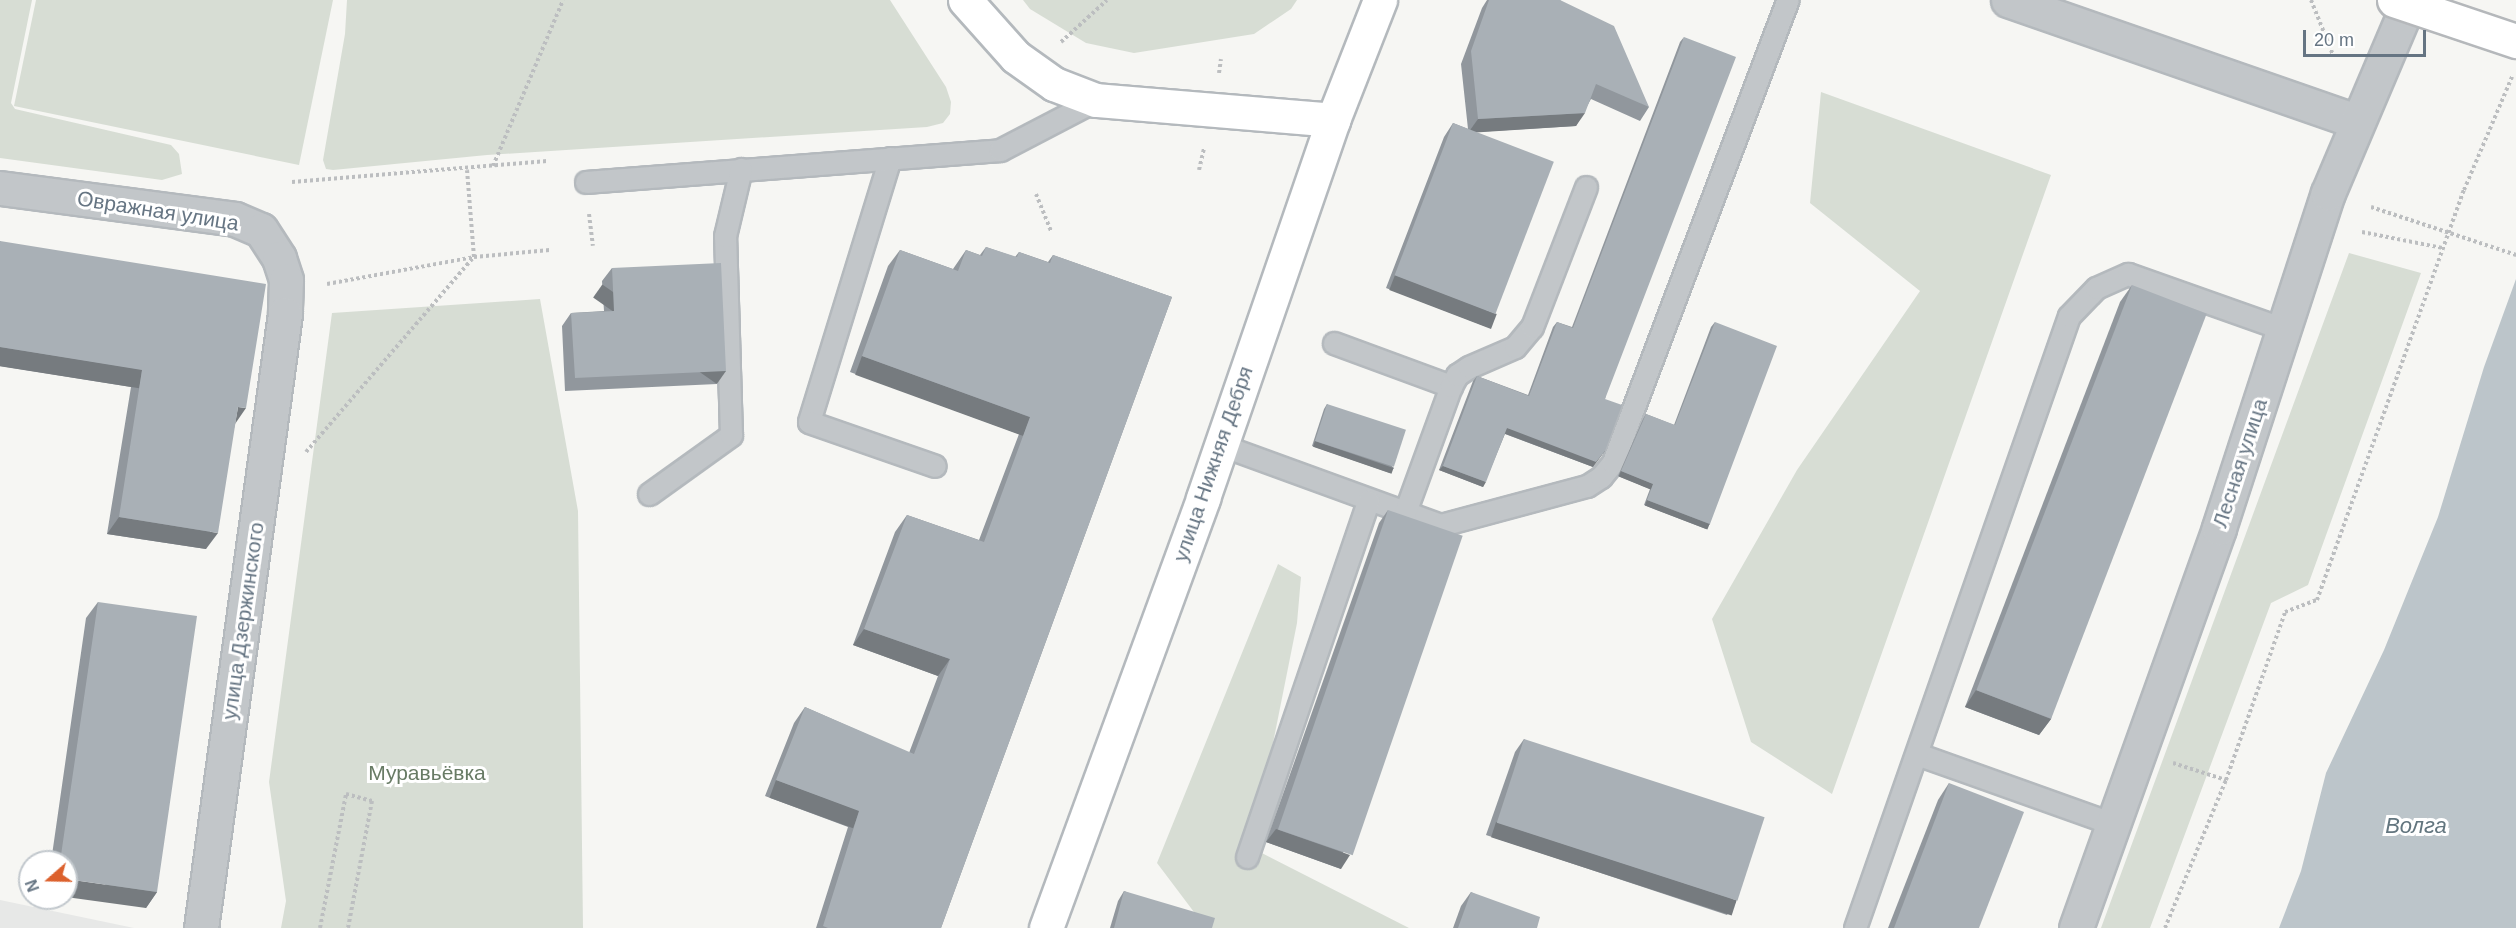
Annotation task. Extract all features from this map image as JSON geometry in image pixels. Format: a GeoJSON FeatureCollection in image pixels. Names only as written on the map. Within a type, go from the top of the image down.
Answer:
{"type":"FeatureCollection","features":[{"type":"Feature","properties":{"kind":"main road"},"geometry":{"type":"LineString","coordinates":[[965,0],[1016,57],[1054,84],[1096,100],[1333,120]]}},
{"type":"Feature","properties":{"kind":"main road","name":"улица Нижняя Дебря"},"geometry":{"type":"LineString","coordinates":[[1046,928],[1221,445],[1333,120],[1380,0]]}},
{"type":"Feature","properties":{"kind":"main road"},"geometry":{"type":"LineString","coordinates":[[2394,0],[2516,41]]}},
{"type":"Feature","properties":{"kind":"street"},"geometry":{"type":"LineString","coordinates":[[2008,0],[2356,121]]}},
{"type":"Feature","properties":{"kind":"street","name":"Лесная улица"},"geometry":{"type":"LineString","coordinates":[[2076,928],[2211,550],[2283,329],[2356,121],[2410,0]]}},
{"type":"Feature","properties":{"kind":"street","name":"Овражная улица"},"geometry":{"type":"LineString","coordinates":[[0,188],[244,222],[261,230],[279,258],[288,294],[285,314]]}},
{"type":"Feature","properties":{"kind":"street","name":"улица Дзержинского"},"geometry":{"type":"LineString","coordinates":[[201,928],[285,314]]}},
{"type":"Feature","properties":{"kind":"lane"},"geometry":{"type":"LineString","coordinates":[[1221,445],[1427,524],[1454,525],[1587,486],[1601,477],[1613,462],[1788,0]]}},
{"type":"Feature","properties":{"kind":"lane"},"geometry":{"type":"LineString","coordinates":[[586,182],[1000,150],[1096,100]]}},
{"type":"Feature","properties":{"kind":"lane"},"geometry":{"type":"LineString","coordinates":[[890,158],[809,422],[935,466]]}},
{"type":"Feature","properties":{"kind":"lane"},"geometry":{"type":"LineString","coordinates":[[649,494],[731,435],[725,236],[741,169]]}},
{"type":"Feature","properties":{"kind":"lane"},"geometry":{"type":"LineString","coordinates":[[1404,515],[1451,386],[1469,367],[1515,347],[1532,327],[1586,187]]}},
{"type":"Feature","properties":{"kind":"lane"},"geometry":{"type":"LineString","coordinates":[[1855,928],[2069,316],[2096,288],[2128,274],[2283,329]]}},
{"type":"Feature","properties":{"kind":"lane"},"geometry":{"type":"LineString","coordinates":[[1334,344],[1451,386]]}},
{"type":"Feature","properties":{"kind":"lane"},"geometry":{"type":"LineString","coordinates":[[1247,857],[1368,501]]}},
{"type":"Feature","properties":{"kind":"lane"},"geometry":{"type":"LineString","coordinates":[[1917,754],[2114,824]]}},
{"type":"Feature","properties":{"kind":"path"},"geometry":{"type":"LineString","coordinates":[[492,167],[563,0]]}},
{"type":"Feature","properties":{"kind":"path"},"geometry":{"type":"LineString","coordinates":[[1061,42],[1107,0]]}},
{"type":"Feature","properties":{"kind":"path"},"geometry":{"type":"LineString","coordinates":[[2311,0],[2333,55]]}},
{"type":"Feature","properties":{"kind":"path"},"geometry":{"type":"LineString","coordinates":[[2165,928],[2226,780],[2285,612],[2317,600],[2464,190],[2516,68]]}},
{"type":"Feature","properties":{"kind":"path"},"geometry":{"type":"LineString","coordinates":[[292,182],[467,170],[547,161]]}},
{"type":"Feature","properties":{"kind":"path"},"geometry":{"type":"LineString","coordinates":[[303,456],[474,257],[467,170]]}},
{"type":"Feature","properties":{"kind":"path"},"geometry":{"type":"LineString","coordinates":[[1036,194],[1051,231]]}},
{"type":"Feature","properties":{"kind":"path"},"geometry":{"type":"LineString","coordinates":[[2371,207],[2516,255]]}},
{"type":"Feature","properties":{"kind":"path"},"geometry":{"type":"LineString","coordinates":[[2362,232],[2443,248]]}},
{"type":"Feature","properties":{"kind":"path"},"geometry":{"type":"LineString","coordinates":[[327,284],[474,257],[550,250]]}},
{"type":"Feature","properties":{"kind":"path"},"geometry":{"type":"LineString","coordinates":[[2169,761],[2226,780]]}},
{"type":"Feature","properties":{"kind":"path"},"geometry":{"type":"LineString","coordinates":[[320,928],[346,794],[372,801],[348,928]]}},
{"type":"Feature","properties":{"kind":"shaded area"},"geometry":{"type":"Polygon","coordinates":[[[0,900],[18,904],[18,910],[48,910],[134,928],[0,928],[0,900]]]}},
{"type":"Feature","properties":{"kind":"green space"},"geometry":{"type":"Polygon","coordinates":[[[0,0],[32,0],[11,103],[15,109],[171,145],[179,154],[182,174],[162,180],[0,158],[0,0]]]}},
{"type":"Feature","properties":{"kind":"green space"},"geometry":{"type":"Polygon","coordinates":[[[36,0],[333,0],[299,165],[14,106],[36,0]]]}},
{"type":"Feature","properties":{"kind":"green space"},"geometry":{"type":"Polygon","coordinates":[[[347,0],[890,0],[946,87],[951,102],[950,114],[943,123],[927,127],[487,155],[326,169],[323,160],[345,34],[347,0]]]}},
{"type":"Feature","properties":{"kind":"green space"},"geometry":{"type":"Polygon","coordinates":[[[1023,0],[1297,0],[1291,9],[1254,34],[1134,53],[1086,43],[1030,9],[1023,0]]]}},
{"type":"Feature","properties":{"kind":"green space"},"geometry":{"type":"Polygon","coordinates":[[[1821,92],[2051,175],[1832,794],[1751,742],[1712,619],[1797,470],[1920,291],[1810,203],[1821,92]]]}},
{"type":"Feature","properties":{"kind":"green space"},"geometry":{"type":"Polygon","coordinates":[[[2349,253],[2421,273],[2308,585],[2271,603],[2150,928],[2101,928],[2349,253]]]}},
{"type":"Feature","properties":{"kind":"green space","name":"Муравьёвка"},"geometry":{"type":"Polygon","coordinates":[[[540,299],[578,511],[583,928],[281,928],[286,901],[269,782],[332,313],[540,299]]]}},
{"type":"Feature","properties":{"kind":"green space"},"geometry":{"type":"Polygon","coordinates":[[[1278,564],[1301,577],[1297,623],[1252,848],[1409,928],[1206,928],[1157,863],[1278,564]]]}},
{"type":"Feature","properties":{"kind":"water","name":"Волга"},"geometry":{"type":"Polygon","coordinates":[[[2516,279],[2516,928],[2279,928],[2301,871],[2326,773],[2384,650],[2438,517],[2484,367],[2516,279]]]}},
{"type":"Feature","properties":{"kind":"building"},"geometry":{"type":"Polygon","coordinates":[[[1489,0],[1560,0],[1614,26],[1649,107],[1596,84],[1585,113],[1478,119],[1471,51],[1489,0]]]}},
{"type":"Feature","properties":{"kind":"building"},"geometry":{"type":"Polygon","coordinates":[[[1684,37],[1736,57],[1605,399],[1622,405],[1605,451],[1596,462],[1507,428],[1486,482],[1443,466],[1477,376],[1529,396],[1557,322],[1573,328],[1684,37]]]}},
{"type":"Feature","properties":{"kind":"building"},"geometry":{"type":"Polygon","coordinates":[[[1453,123],[1554,162],[1495,314],[1395,275],[1453,123]]]}},
{"type":"Feature","properties":{"kind":"building"},"geometry":{"type":"Polygon","coordinates":[[[0,241],[266,284],[246,408],[238,407],[218,533],[119,517],[142,370],[0,347],[0,241]]]}},
{"type":"Feature","properties":{"kind":"building"},"geometry":{"type":"Polygon","coordinates":[[[986,247],[1017,257],[1019,252],[1050,263],[1053,255],[1172,297],[941,928],[828,928],[823,926],[859,811],[776,780],[805,707],[914,754],[950,659],[864,629],[907,515],[984,542],[1030,417],[862,356],[900,250],[958,271],[966,250],[982,256],[986,247]]]}},
{"type":"Feature","properties":{"kind":"building"},"geometry":{"type":"Polygon","coordinates":[[[721,263],[726,371],[575,378],[571,313],[614,311],[612,268],[721,263]]]}},
{"type":"Feature","properties":{"kind":"building"},"geometry":{"type":"Polygon","coordinates":[[[2132,285],[2207,314],[2051,719],[1976,690],[2132,285]]]}},
{"type":"Feature","properties":{"kind":"building"},"geometry":{"type":"Polygon","coordinates":[[[1715,322],[1777,346],[1710,524],[1647,500],[1653,484],[1621,471],[1646,414],[1675,425],[1715,322]]]}},
{"type":"Feature","properties":{"kind":"building"},"geometry":{"type":"Polygon","coordinates":[[[1327,404],[1406,430],[1394,467],[1315,441],[1327,404]]]}},
{"type":"Feature","properties":{"kind":"building"},"geometry":{"type":"Polygon","coordinates":[[[1388,510],[1463,536],[1353,855],[1278,830],[1388,510]]]}},
{"type":"Feature","properties":{"kind":"building"},"geometry":{"type":"Polygon","coordinates":[[[98,602],[197,616],[157,892],[78,881],[78,850],[62,850],[98,602]]]}},
{"type":"Feature","properties":{"kind":"building"},"geometry":{"type":"Polygon","coordinates":[[[1524,739],[1765,817],[1737,901],[1497,823],[1524,739]]]}},
{"type":"Feature","properties":{"kind":"building"},"geometry":{"type":"Polygon","coordinates":[[[1949,783],[2024,812],[1979,928],[1894,928],[1949,783]]]}},
{"type":"Feature","properties":{"kind":"building"},"geometry":{"type":"Polygon","coordinates":[[[1124,891],[1215,918],[1212,928],[1114,928],[1124,891]]]}},
{"type":"Feature","properties":{"kind":"building"},"geometry":{"type":"Polygon","coordinates":[[[1471,892],[1540,917],[1537,928],[1458,928],[1471,892]]]}}]}
